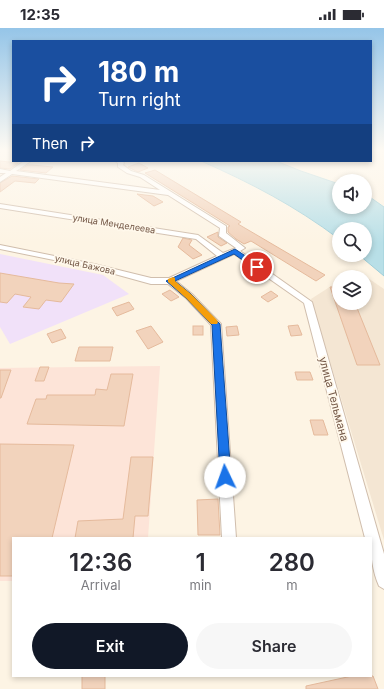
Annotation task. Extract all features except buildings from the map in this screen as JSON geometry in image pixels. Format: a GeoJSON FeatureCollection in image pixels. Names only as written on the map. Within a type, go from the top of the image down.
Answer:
{"type":"FeatureCollection","features":[{"type":"Feature","properties":{"kind":"street"},"geometry":{"type":"LineString","coordinates":[[76,181],[169,192]]}},
{"type":"Feature","properties":{"kind":"street","name":"улица Тельмана"},"geometry":{"type":"LineString","coordinates":[[150,181],[224,227],[222,234],[238,249],[308,302],[384,581]]}},
{"type":"Feature","properties":{"kind":"street","name":"улица Менделеева"},"geometry":{"type":"LineString","coordinates":[[0,206],[198,237],[222,256]]}},
{"type":"Feature","properties":{"kind":"street","name":"улица Бажова"},"geometry":{"type":"LineString","coordinates":[[0,246],[94,266],[145,280],[170,281]]}},
{"type":"Feature","properties":{"kind":"street"},"geometry":{"type":"LineString","coordinates":[[229,537],[216,324],[189,296],[170,281],[238,249]]}},
{"type":"Feature","properties":{"kind":"shaded area"},"geometry":{"type":"Polygon","coordinates":[[[0,254],[103,275],[129,294],[10,344],[0,327],[0,254]]]}},
{"type":"Feature","properties":{"kind":"shaded area"},"geometry":{"type":"Polygon","coordinates":[[[372,281],[384,289],[384,540],[311,299],[332,286],[332,310],[372,310],[372,281]]]}},
{"type":"Feature","properties":{"kind":"shaded area"},"geometry":{"type":"Polygon","coordinates":[[[160,366],[148,537],[12,537],[12,581],[0,581],[0,368],[160,366]]]}},
{"type":"Feature","properties":{"kind":"water"},"geometry":{"type":"Polygon","coordinates":[[[243,181],[332,182],[332,214],[372,214],[372,199],[384,207],[384,276],[367,262],[372,262],[372,222],[332,222],[332,234],[289,206],[243,181]]]}},
{"type":"Feature","properties":{"kind":"slow traffic"},"geometry":{"type":"LineString","coordinates":[[173,279],[170,281],[189,296],[214,322]]}},
{"type":"Feature","properties":{"kind":"route"},"geometry":{"type":"LineString","coordinates":[[225,477],[216,324],[189,296],[170,281],[235,251],[257,267]]}}]}
